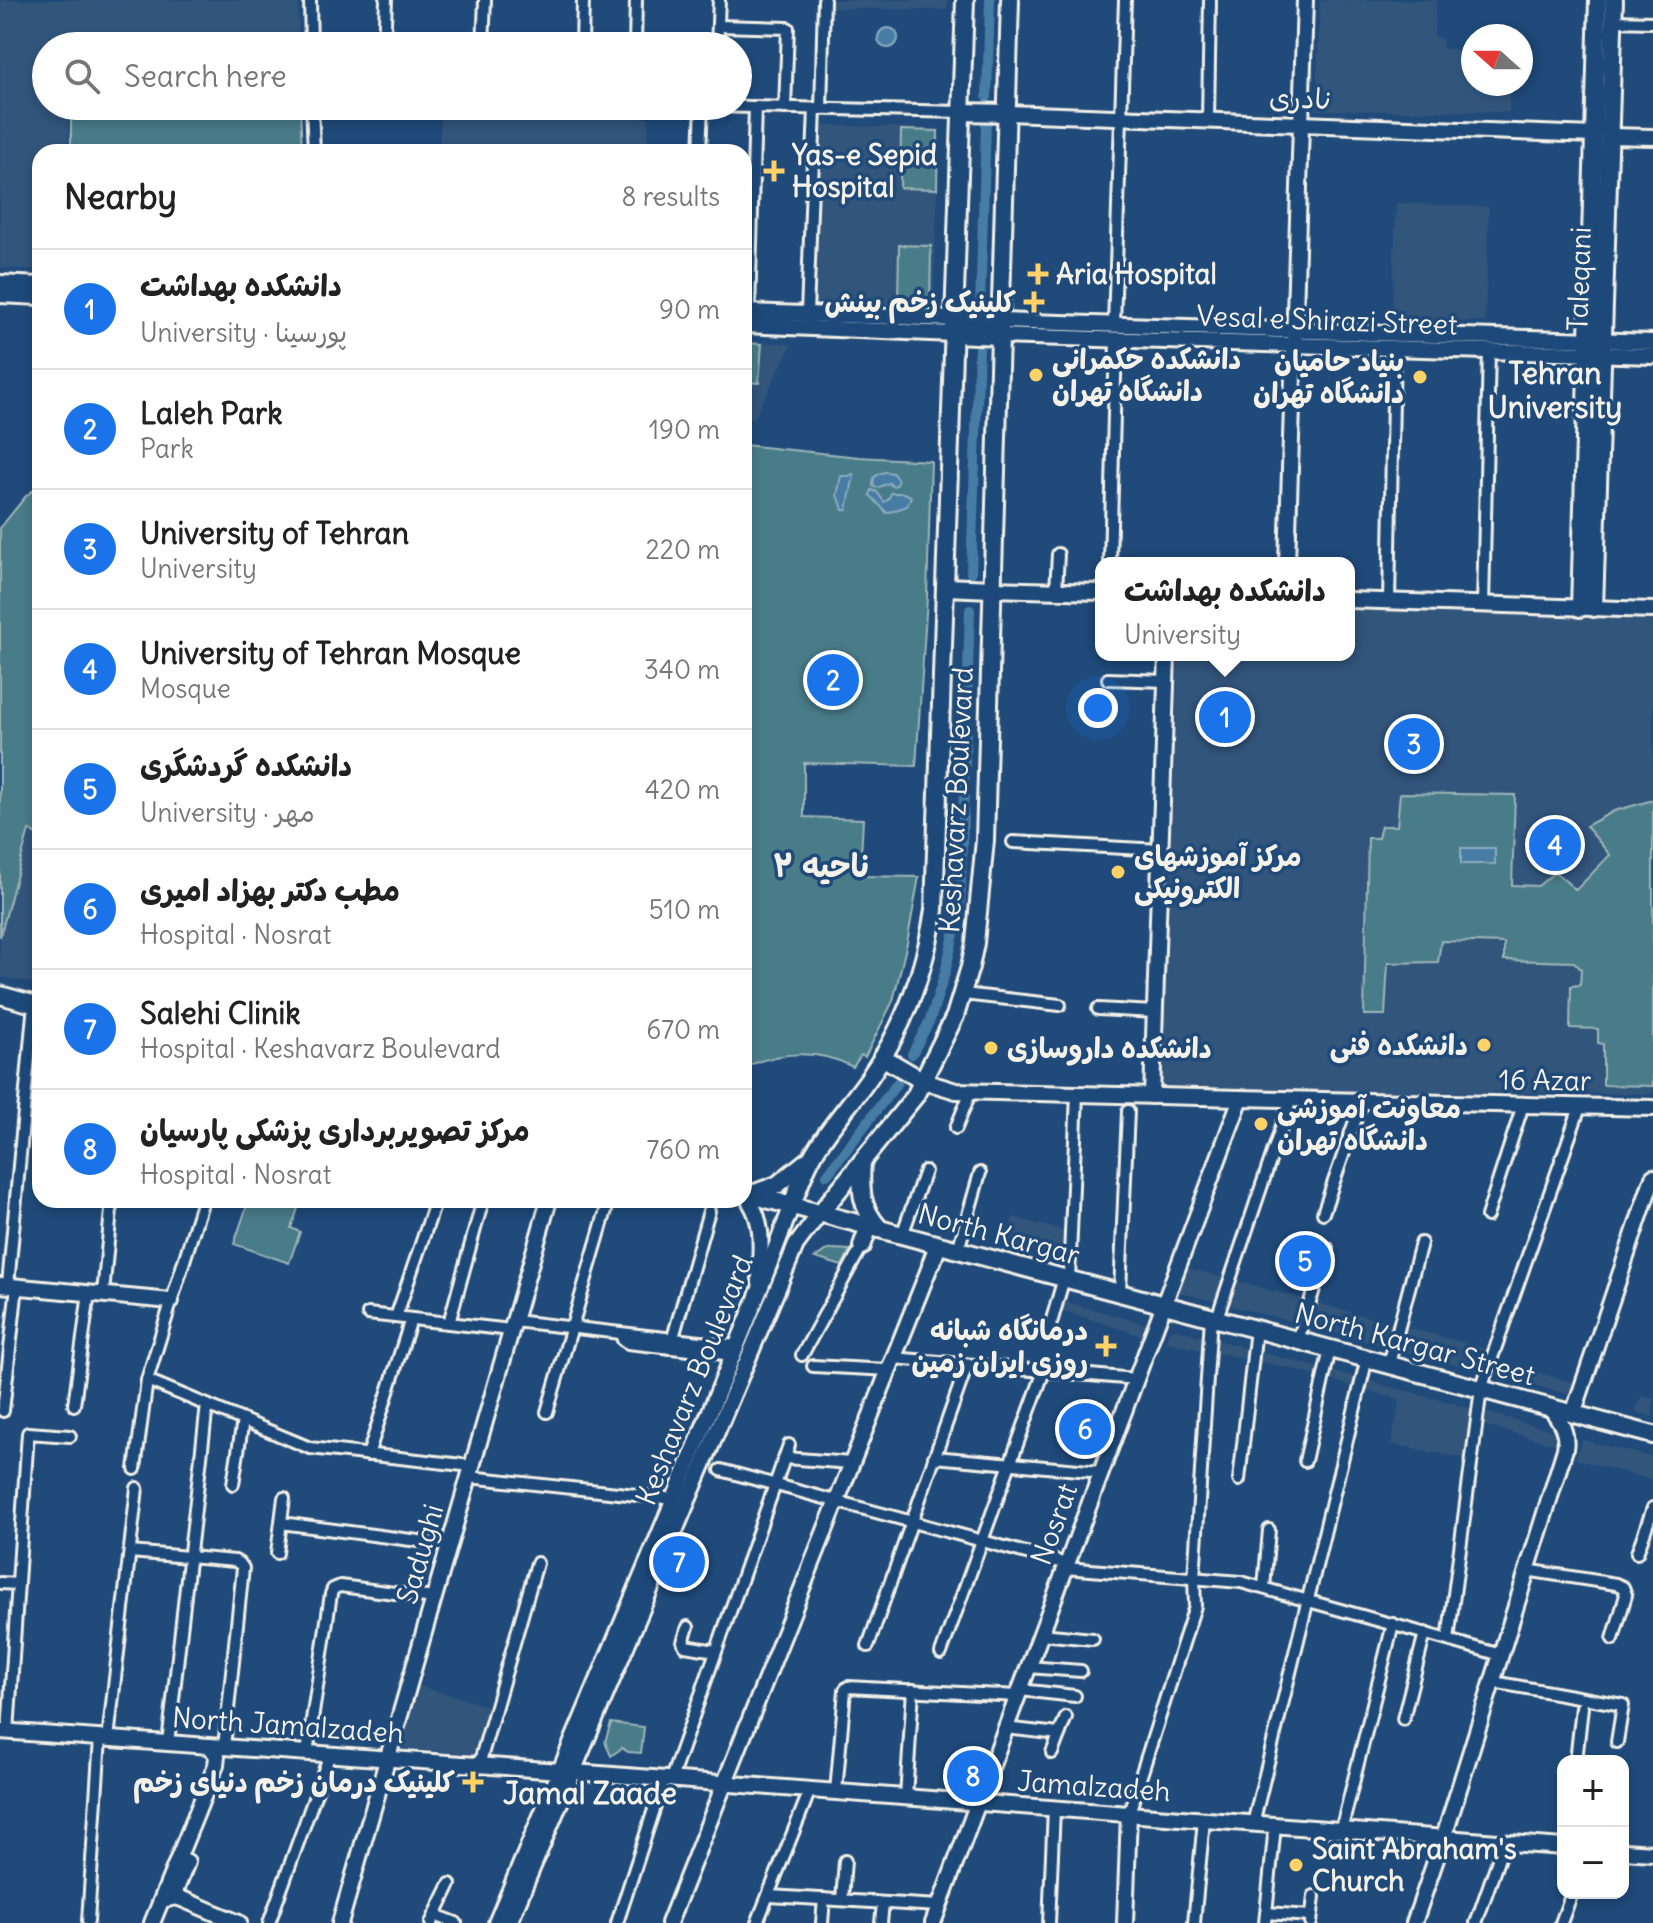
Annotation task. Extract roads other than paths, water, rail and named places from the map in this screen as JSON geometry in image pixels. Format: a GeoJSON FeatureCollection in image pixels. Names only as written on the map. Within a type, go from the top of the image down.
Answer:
{"type":"FeatureCollection","features":[{"type":"Feature","properties":{"kind":"main road","name":"Keshavarz Boulevard"},"geometry":{"type":"LineString","coordinates":[[791,1209],[811,1158],[882,1057],[902,1023],[931,931],[946,587],[965,0]]}},
{"type":"Feature","properties":{"kind":"main road","name":"Keshavarz Boulevard"},"geometry":{"type":"LineString","coordinates":[[820,1213],[915,1096],[955,1016],[975,943],[983,878],[1010,0]]}},
{"type":"Feature","properties":{"kind":"main road","name":"Taleqani"},"geometry":{"type":"LineString","coordinates":[[1587,608],[1602,135],[1598,0]]}},
{"type":"Feature","properties":{"kind":"main road","name":"Taleqani"},"geometry":{"type":"LineString","coordinates":[[1602,135],[1614,0]]}},
{"type":"Feature","properties":{"kind":"main road"},"geometry":{"type":"LineString","coordinates":[[961,112],[1007,113]]}},
{"type":"Feature","properties":{"kind":"main road"},"geometry":{"type":"LineString","coordinates":[[954,327],[1000,328]]}},
{"type":"Feature","properties":{"kind":"main road"},"geometry":{"type":"LineString","coordinates":[[946,587],[992,589]]}},
{"type":"Feature","properties":{"kind":"main road"},"geometry":{"type":"LineString","coordinates":[[0,995],[32,1008]]}},
{"type":"Feature","properties":{"kind":"main road"},"geometry":{"type":"LineString","coordinates":[[0,1006],[32,1009]]}},
{"type":"Feature","properties":{"kind":"main road"},"geometry":{"type":"LineString","coordinates":[[882,1057],[923,1081]]}},
{"type":"Feature","properties":{"kind":"main road"},"geometry":{"type":"LineString","coordinates":[[752,1195],[783,1182],[811,1158]]}},
{"type":"Feature","properties":{"kind":"main road"},"geometry":{"type":"LineString","coordinates":[[862,1161],[860,1180],[864,1203],[874,1228],[862,1246]]}},
{"type":"Feature","properties":{"kind":"main road"},"geometry":{"type":"LineString","coordinates":[[752,1199],[820,1213]]}},
{"type":"Feature","properties":{"kind":"main road","name":"North Kargar"},"geometry":{"type":"LineString","coordinates":[[820,1213],[1120,1292],[1161,1311]]}},
{"type":"Feature","properties":{"kind":"main road"},"geometry":{"type":"LineString","coordinates":[[931,1264],[938,1245]]}},
{"type":"Feature","properties":{"kind":"main road","name":"North Kargar Street"},"geometry":{"type":"LineString","coordinates":[[1161,1311],[1214,1317],[1653,1435]]}},
{"type":"Feature","properties":{"kind":"street"},"geometry":{"type":"LineString","coordinates":[[310,0],[311,32]]}},
{"type":"Feature","properties":{"kind":"street"},"geometry":{"type":"LineString","coordinates":[[385,32],[386,0]]}},
{"type":"Feature","properties":{"kind":"street"},"geometry":{"type":"LineString","coordinates":[[484,32],[485,0]]}},
{"type":"Feature","properties":{"kind":"street"},"geometry":{"type":"LineString","coordinates":[[582,32],[583,0]]}},
{"type":"Feature","properties":{"kind":"street"},"geometry":{"type":"LineString","coordinates":[[635,32],[636,0]]}},
{"type":"Feature","properties":{"kind":"street"},"geometry":{"type":"LineString","coordinates":[[718,32],[719,0]]}},
{"type":"Feature","properties":{"kind":"street"},"geometry":{"type":"LineString","coordinates":[[807,321],[824,0]]}},
{"type":"Feature","properties":{"kind":"street"},"geometry":{"type":"LineString","coordinates":[[1110,557],[1125,0]]}},
{"type":"Feature","properties":{"kind":"street"},"geometry":{"type":"LineString","coordinates":[[1208,120],[1210,0]]}},
{"type":"Feature","properties":{"kind":"street"},"geometry":{"type":"LineString","coordinates":[[1287,557],[1305,0]]}},
{"type":"Feature","properties":{"kind":"street"},"geometry":{"type":"LineString","coordinates":[[1613,21],[1653,22]]}},
{"type":"Feature","properties":{"kind":"street"},"geometry":{"type":"LineString","coordinates":[[718,26],[788,28],[785,108]]}},
{"type":"Feature","properties":{"kind":"street"},"geometry":{"type":"LineString","coordinates":[[752,107],[961,112]]}},
{"type":"Feature","properties":{"kind":"street"},"geometry":{"type":"LineString","coordinates":[[752,178],[755,107]]}},
{"type":"Feature","properties":{"kind":"street","name":"نادری"},"geometry":{"type":"LineString","coordinates":[[1007,113],[1653,137]]}},
{"type":"Feature","properties":{"kind":"street"},"geometry":{"type":"LineString","coordinates":[[313,120],[314,144]]}},
{"type":"Feature","properties":{"kind":"street"},"geometry":{"type":"LineString","coordinates":[[700,144],[701,120]]}},
{"type":"Feature","properties":{"kind":"street"},"geometry":{"type":"LineString","coordinates":[[0,283],[32,285]]}},
{"type":"Feature","properties":{"kind":"street"},"geometry":{"type":"LineString","coordinates":[[0,295],[32,297]]}},
{"type":"Feature","properties":{"kind":"street"},"geometry":{"type":"LineString","coordinates":[[752,319],[954,327]]}},
{"type":"Feature","properties":{"kind":"street","name":"Vesal e Shirazi Street"},"geometry":{"type":"LineString","coordinates":[[1000,328],[1595,347],[1653,342]]}},
{"type":"Feature","properties":{"kind":"street"},"geometry":{"type":"LineString","coordinates":[[1389,602],[1394,341]]}},
{"type":"Feature","properties":{"kind":"street"},"geometry":{"type":"LineString","coordinates":[[1483,605],[1490,344]]}},
{"type":"Feature","properties":{"kind":"street","name":"Vesal e Shirazi Street"},"geometry":{"type":"LineString","coordinates":[[1595,347],[1653,356]]}},
{"type":"Feature","properties":{"kind":"street"},"geometry":{"type":"LineString","coordinates":[[1056,591],[1058,554]]}},
{"type":"Feature","properties":{"kind":"street"},"geometry":{"type":"LineString","coordinates":[[992,589],[1095,592]]}},
{"type":"Feature","properties":{"kind":"street"},"geometry":{"type":"LineString","coordinates":[[1355,600],[1653,610]]}},
{"type":"Feature","properties":{"kind":"street"},"geometry":{"type":"LineString","coordinates":[[1152,1096],[1167,661]]}},
{"type":"Feature","properties":{"kind":"street"},"geometry":{"type":"LineString","coordinates":[[1108,679],[1166,681]]}},
{"type":"Feature","properties":{"kind":"street"},"geometry":{"type":"LineString","coordinates":[[1013,842],[1161,850]]}},
{"type":"Feature","properties":{"kind":"street"},"geometry":{"type":"LineString","coordinates":[[963,994],[1060,1005]]}},
{"type":"Feature","properties":{"kind":"street"},"geometry":{"type":"LineString","coordinates":[[1098,1009],[1155,1012]]}},
{"type":"Feature","properties":{"kind":"street"},"geometry":{"type":"LineString","coordinates":[[3,1411],[8,1285],[32,1057]]}},
{"type":"Feature","properties":{"kind":"street","name":"16 Azar"},"geometry":{"type":"LineString","coordinates":[[923,1081],[956,1091],[1653,1108]]}},
{"type":"Feature","properties":{"kind":"street"},"geometry":{"type":"LineString","coordinates":[[956,1128],[971,1091]]}},
{"type":"Feature","properties":{"kind":"street"},"geometry":{"type":"LineString","coordinates":[[1049,1330],[1067,1278],[1077,1094]]}},
{"type":"Feature","properties":{"kind":"street","name":"Nosrat"},"geometry":{"type":"LineString","coordinates":[[933,1923],[1241,1098]]}},
{"type":"Feature","properties":{"kind":"street"},"geometry":{"type":"LineString","coordinates":[[1125,1923],[1129,1813],[1196,1601],[1194,1578],[1214,1317],[1291,1099]]}},
{"type":"Feature","properties":{"kind":"street"},"geometry":{"type":"LineString","coordinates":[[1323,1213],[1362,1101]]}},
{"type":"Feature","properties":{"kind":"street"},"geometry":{"type":"LineString","coordinates":[[1487,1216],[1523,1105]]}},
{"type":"Feature","properties":{"kind":"street"},"geometry":{"type":"LineString","coordinates":[[1448,1640],[1481,1389],[1580,1107]]}},
{"type":"Feature","properties":{"kind":"street"},"geometry":{"type":"LineString","coordinates":[[1120,1292],[1128,1111]]}},
{"type":"Feature","properties":{"kind":"street"},"geometry":{"type":"LineString","coordinates":[[902,1235],[925,1171]]}},
{"type":"Feature","properties":{"kind":"street"},"geometry":{"type":"LineString","coordinates":[[958,1250],[980,1173]]}},
{"type":"Feature","properties":{"kind":"street"},"geometry":{"type":"LineString","coordinates":[[1573,1414],[1653,1177]]}},
{"type":"Feature","properties":{"kind":"street"},"geometry":{"type":"LineString","coordinates":[[752,1206],[761,1226],[760,1289]]}},
{"type":"Feature","properties":{"kind":"street"},"geometry":{"type":"LineString","coordinates":[[74,1405],[111,1208]]}},
{"type":"Feature","properties":{"kind":"street"},"geometry":{"type":"LineString","coordinates":[[135,1469],[147,1380],[200,1208]]}},
{"type":"Feature","properties":{"kind":"street"},"geometry":{"type":"LineString","coordinates":[[396,1317],[433,1208]]}},
{"type":"Feature","properties":{"kind":"street"},"geometry":{"type":"LineString","coordinates":[[449,1323],[481,1208]]}},
{"type":"Feature","properties":{"kind":"street","name":"Sadughi"},"geometry":{"type":"LineString","coordinates":[[340,1923],[547,1208]]}},
{"type":"Feature","properties":{"kind":"street"},"geometry":{"type":"LineString","coordinates":[[547,1412],[607,1208]]}},
{"type":"Feature","properties":{"kind":"street","name":"Keshavarz Boulevard"},"geometry":{"type":"LineString","coordinates":[[509,1923],[791,1209]]}},
{"type":"Feature","properties":{"kind":"street"},"geometry":{"type":"LineString","coordinates":[[671,1344],[709,1211]]}},
{"type":"Feature","properties":{"kind":"street","name":"Keshavarz Boulevard"},"geometry":{"type":"LineString","coordinates":[[496,1923],[567,1771],[796,1245],[820,1213]]}},
{"type":"Feature","properties":{"kind":"street"},"geometry":{"type":"LineString","coordinates":[[1389,1364],[1421,1243]]}},
{"type":"Feature","properties":{"kind":"street"},"geometry":{"type":"LineString","coordinates":[[802,1355],[862,1246]]}},
{"type":"Feature","properties":{"kind":"street"},"geometry":{"type":"LineString","coordinates":[[1298,1340],[1327,1248]]}},
{"type":"Feature","properties":{"kind":"street"},"geometry":{"type":"LineString","coordinates":[[669,1923],[931,1264]]}},
{"type":"Feature","properties":{"kind":"street"},"geometry":{"type":"LineString","coordinates":[[8,1285],[171,1301]]}},
{"type":"Feature","properties":{"kind":"street"},"geometry":{"type":"LineString","coordinates":[[368,1314],[449,1323],[621,1333],[671,1344],[734,1351]]}},
{"type":"Feature","properties":{"kind":"street"},"geometry":{"type":"LineString","coordinates":[[368,1455],[411,1319]]}},
{"type":"Feature","properties":{"kind":"street"},"geometry":{"type":"LineString","coordinates":[[1239,1480],[1256,1329]]}},
{"type":"Feature","properties":{"kind":"street"},"geometry":{"type":"LineString","coordinates":[[1305,1461],[1330,1349]]}},
{"type":"Feature","properties":{"kind":"street"},"geometry":{"type":"LineString","coordinates":[[1253,1824],[1367,1358]]}},
{"type":"Feature","properties":{"kind":"street"},"geometry":{"type":"LineString","coordinates":[[868,1646],[967,1365]]}},
{"type":"Feature","properties":{"kind":"street"},"geometry":{"type":"LineString","coordinates":[[813,1366],[967,1365],[1136,1379]]}},
{"type":"Feature","properties":{"kind":"street"},"geometry":{"type":"LineString","coordinates":[[941,1653],[1044,1371]]}},
{"type":"Feature","properties":{"kind":"street"},"geometry":{"type":"LineString","coordinates":[[147,1380],[310,1448],[674,1499]]}},
{"type":"Feature","properties":{"kind":"street"},"geometry":{"type":"LineString","coordinates":[[168,1743],[207,1405]]}},
{"type":"Feature","properties":{"kind":"street"},"geometry":{"type":"LineString","coordinates":[[1414,1923],[1493,1682],[1566,1444],[1561,1424],[1551,1408]]}},
{"type":"Feature","properties":{"kind":"street"},"geometry":{"type":"LineString","coordinates":[[233,1484],[243,1420]]}},
{"type":"Feature","properties":{"kind":"street"},"geometry":{"type":"LineString","coordinates":[[4,1731],[28,1433],[70,1436]]}},
{"type":"Feature","properties":{"kind":"street"},"geometry":{"type":"LineString","coordinates":[[617,1923],[789,1445]]}},
{"type":"Feature","properties":{"kind":"street"},"geometry":{"type":"LineString","coordinates":[[934,1457],[1101,1472]]}},
{"type":"Feature","properties":{"kind":"street"},"geometry":{"type":"LineString","coordinates":[[785,1458],[851,1463]]}},
{"type":"Feature","properties":{"kind":"street"},"geometry":{"type":"LineString","coordinates":[[721,1470],[1066,1566],[1241,1582],[1501,1655]]}},
{"type":"Feature","properties":{"kind":"street"},"geometry":{"type":"LineString","coordinates":[[88,1921],[104,1738],[137,1488]]}},
{"type":"Feature","properties":{"kind":"street"},"geometry":{"type":"LineString","coordinates":[[277,1553],[284,1498]]}},
{"type":"Feature","properties":{"kind":"street"},"geometry":{"type":"LineString","coordinates":[[1637,1553],[1653,1508]]}},
{"type":"Feature","properties":{"kind":"street"},"geometry":{"type":"LineString","coordinates":[[281,1523],[449,1545]]}},
{"type":"Feature","properties":{"kind":"street"},"geometry":{"type":"LineString","coordinates":[[1264,1588],[1269,1530]]}},
{"type":"Feature","properties":{"kind":"street"},"geometry":{"type":"LineString","coordinates":[[130,1552],[235,1561],[243,1573],[216,1765],[153,1918]]}},
{"type":"Feature","properties":{"kind":"street"},"geometry":{"type":"LineString","coordinates":[[479,1765],[537,1563]]}},
{"type":"Feature","properties":{"kind":"street"},"geometry":{"type":"LineString","coordinates":[[1526,1570],[1623,1587],[1626,1595],[1613,1639]]}},
{"type":"Feature","properties":{"kind":"street"},"geometry":{"type":"LineString","coordinates":[[0,1583],[18,1584]]}},
{"type":"Feature","properties":{"kind":"street"},"geometry":{"type":"LineString","coordinates":[[307,1753],[333,1589],[340,1586],[434,1598]]}},
{"type":"Feature","properties":{"kind":"street"},"geometry":{"type":"LineString","coordinates":[[1341,1831],[1393,1624]]}},
{"type":"Feature","properties":{"kind":"street"},"geometry":{"type":"LineString","coordinates":[[688,1627],[683,1642],[685,1646],[716,1651]]}},
{"type":"Feature","properties":{"kind":"street"},"geometry":{"type":"LineString","coordinates":[[1403,1719],[1425,1633]]}},
{"type":"Feature","properties":{"kind":"street"},"geometry":{"type":"LineString","coordinates":[[1041,1634],[1093,1639]]}},
{"type":"Feature","properties":{"kind":"street"},"geometry":{"type":"LineString","coordinates":[[1028,1667],[1081,1671]]}},
{"type":"Feature","properties":{"kind":"street"},"geometry":{"type":"LineString","coordinates":[[1493,1682],[1623,1705],[1617,1742]]}},
{"type":"Feature","properties":{"kind":"street"},"geometry":{"type":"LineString","coordinates":[[836,1792],[847,1688],[1075,1696]]}},
{"type":"Feature","properties":{"kind":"street"},"geometry":{"type":"LineString","coordinates":[[906,1797],[913,1690]]}},
{"type":"Feature","properties":{"kind":"street"},"geometry":{"type":"LineString","coordinates":[[1577,1755],[1582,1707]]}},
{"type":"Feature","properties":{"kind":"street"},"geometry":{"type":"LineString","coordinates":[[1052,1753],[1066,1717]]}},
{"type":"Feature","properties":{"kind":"street"},"geometry":{"type":"LineString","coordinates":[[1005,1728],[1059,1734]]}},
{"type":"Feature","properties":{"kind":"street","name":"North Jamalzadeh"},"geometry":{"type":"LineString","coordinates":[[4,1731],[567,1771]]}},
{"type":"Feature","properties":{"kind":"street"},"geometry":{"type":"LineString","coordinates":[[175,1897],[228,1760],[242,1748]]}},
{"type":"Feature","properties":{"kind":"street"},"geometry":{"type":"LineString","coordinates":[[269,1923],[330,1754]]}},
{"type":"Feature","properties":{"kind":"street","name":"Jamalzadeh"},"geometry":{"type":"LineString","coordinates":[[567,1771],[1557,1847]]}},
{"type":"Feature","properties":{"kind":"street"},"geometry":{"type":"LineString","coordinates":[[757,1923],[810,1790]]}},
{"type":"Feature","properties":{"kind":"street"},"geometry":{"type":"LineString","coordinates":[[1049,1923],[1054,1809]]}},
{"type":"Feature","properties":{"kind":"street"},"geometry":{"type":"LineString","coordinates":[[1194,1923],[1204,1820]]}},
{"type":"Feature","properties":{"kind":"street"},"geometry":{"type":"LineString","coordinates":[[1275,1826],[1266,1918],[1311,1919],[1314,1896]]}},
{"type":"Feature","properties":{"kind":"street"},"geometry":{"type":"LineString","coordinates":[[1476,1923],[1504,1843]]}},
{"type":"Feature","properties":{"kind":"street"},"geometry":{"type":"LineString","coordinates":[[1629,1851],[1653,1853]]}},
{"type":"Feature","properties":{"kind":"street"},"geometry":{"type":"LineString","coordinates":[[842,1900],[845,1861]]}},
{"type":"Feature","properties":{"kind":"street"},"geometry":{"type":"LineString","coordinates":[[450,1884],[433,1919],[456,1923]]}},
{"type":"Feature","properties":{"kind":"street"},"geometry":{"type":"LineString","coordinates":[[769,1896],[939,1906]]}},
{"type":"Feature","properties":{"kind":"street"},"geometry":{"type":"LineString","coordinates":[[153,1918],[166,1900],[175,1897],[239,1923]]}},
{"type":"Feature","properties":{"kind":"street"},"geometry":{"type":"LineString","coordinates":[[822,1923],[824,1899]]}},
{"type":"Feature","properties":{"kind":"street"},"geometry":{"type":"LineString","coordinates":[[1561,1923],[1570,1899]]}},
{"type":"Feature","properties":{"kind":"street"},"geometry":{"type":"LineString","coordinates":[[881,1923],[883,1903]]}},
{"type":"Feature","properties":{"kind":"waterway"},"geometry":{"type":"LineString","coordinates":[[987,97],[990,0]]}},
{"type":"Feature","properties":{"kind":"waterway"},"geometry":{"type":"LineString","coordinates":[[980,308],[986,124]]}},
{"type":"Feature","properties":{"kind":"waterway"},"geometry":{"type":"LineString","coordinates":[[971,573],[979,348]]}},
{"type":"Feature","properties":{"kind":"waterway"},"geometry":{"type":"LineString","coordinates":[[912,1054],[930,1020],[960,908],[970,610]]}},
{"type":"Feature","properties":{"kind":"waterway"},"geometry":{"type":"LineString","coordinates":[[827,1175],[898,1082]]}},
{"type":"Feature","properties":{"kind":"place","name":"Yas-e Sepid Hospital"},"geometry":{"type":"Point","coordinates":[774,171]}},
{"type":"Feature","properties":{"kind":"place","name":"Aria Hospital"},"geometry":{"type":"Point","coordinates":[1038,274]}},
{"type":"Feature","properties":{"kind":"place","name":"کلینیک زخم بینش"},"geometry":{"type":"Point","coordinates":[1034,302]}},
{"type":"Feature","properties":{"kind":"place","name":"دانشکده حکمرانی دانشگاه تهران"},"geometry":{"type":"Point","coordinates":[1036,375]}},
{"type":"Feature","properties":{"kind":"place","name":"بنیاد حامیان دانشگاه تهران"},"geometry":{"type":"Point","coordinates":[1420,377]}},
{"type":"Feature","properties":{"kind":"place","name":"Laleh Park"},"geometry":{"type":"Point","coordinates":[833,680]}},
{"type":"Feature","properties":{"kind":"place","name":"دانشکده بهداشت"},"geometry":{"type":"Point","coordinates":[1225,717]}},
{"type":"Feature","properties":{"kind":"place","name":"University of Tehran"},"geometry":{"type":"Point","coordinates":[1414,744]}},
{"type":"Feature","properties":{"kind":"place","name":"University of Tehran Mosque"},"geometry":{"type":"Point","coordinates":[1555,845]}},
{"type":"Feature","properties":{"kind":"place","name":"مرکز آموزشهای الکترونیکی"},"geometry":{"type":"Point","coordinates":[1118,872]}},
{"type":"Feature","properties":{"kind":"place","name":"دانشکده فنی"},"geometry":{"type":"Point","coordinates":[1484,1045]}},
{"type":"Feature","properties":{"kind":"place","name":"دانشکده داروسازی"},"geometry":{"type":"Point","coordinates":[991,1048]}},
{"type":"Feature","properties":{"kind":"place","name":"معاونت آموزشی دانشگاه تهران"},"geometry":{"type":"Point","coordinates":[1261,1124]}},
{"type":"Feature","properties":{"kind":"place","name":"دانشکده گردشگری"},"geometry":{"type":"Point","coordinates":[1305,1261]}},
{"type":"Feature","properties":{"kind":"place","name":"درمانگاه شبانه روزی ایران زمین"},"geometry":{"type":"Point","coordinates":[1106,1346]}},
{"type":"Feature","properties":{"kind":"place","name":"مطب دکتر بهزاد امیری"},"geometry":{"type":"Point","coordinates":[1085,1429]}},
{"type":"Feature","properties":{"kind":"place","name":"Salehi Clinik"},"geometry":{"type":"Point","coordinates":[679,1562]}},
{"type":"Feature","properties":{"kind":"place","name":"مرکز تصویربرداری پزشکی پارسیان"},"geometry":{"type":"Point","coordinates":[973,1776]}},
{"type":"Feature","properties":{"kind":"place","name":"کلینیک درمان زخم دنیای زخم"},"geometry":{"type":"Point","coordinates":[473,1782]}},
{"type":"Feature","properties":{"kind":"place","name":"Saint Abraham's Church"},"geometry":{"type":"Point","coordinates":[1296,1865]}},
{"type":"Feature","properties":{"kind":"district","name":"Tehran University"},"geometry":{"type":"Point","coordinates":[1555,391]}},
{"type":"Feature","properties":{"kind":"district","name":"ناحیه ۲"},"geometry":{"type":"Point","coordinates":[821,866]}},
{"type":"Feature","properties":{"kind":"district","name":"Jamal Zaade"},"geometry":{"type":"Point","coordinates":[590,1794]}}]}
